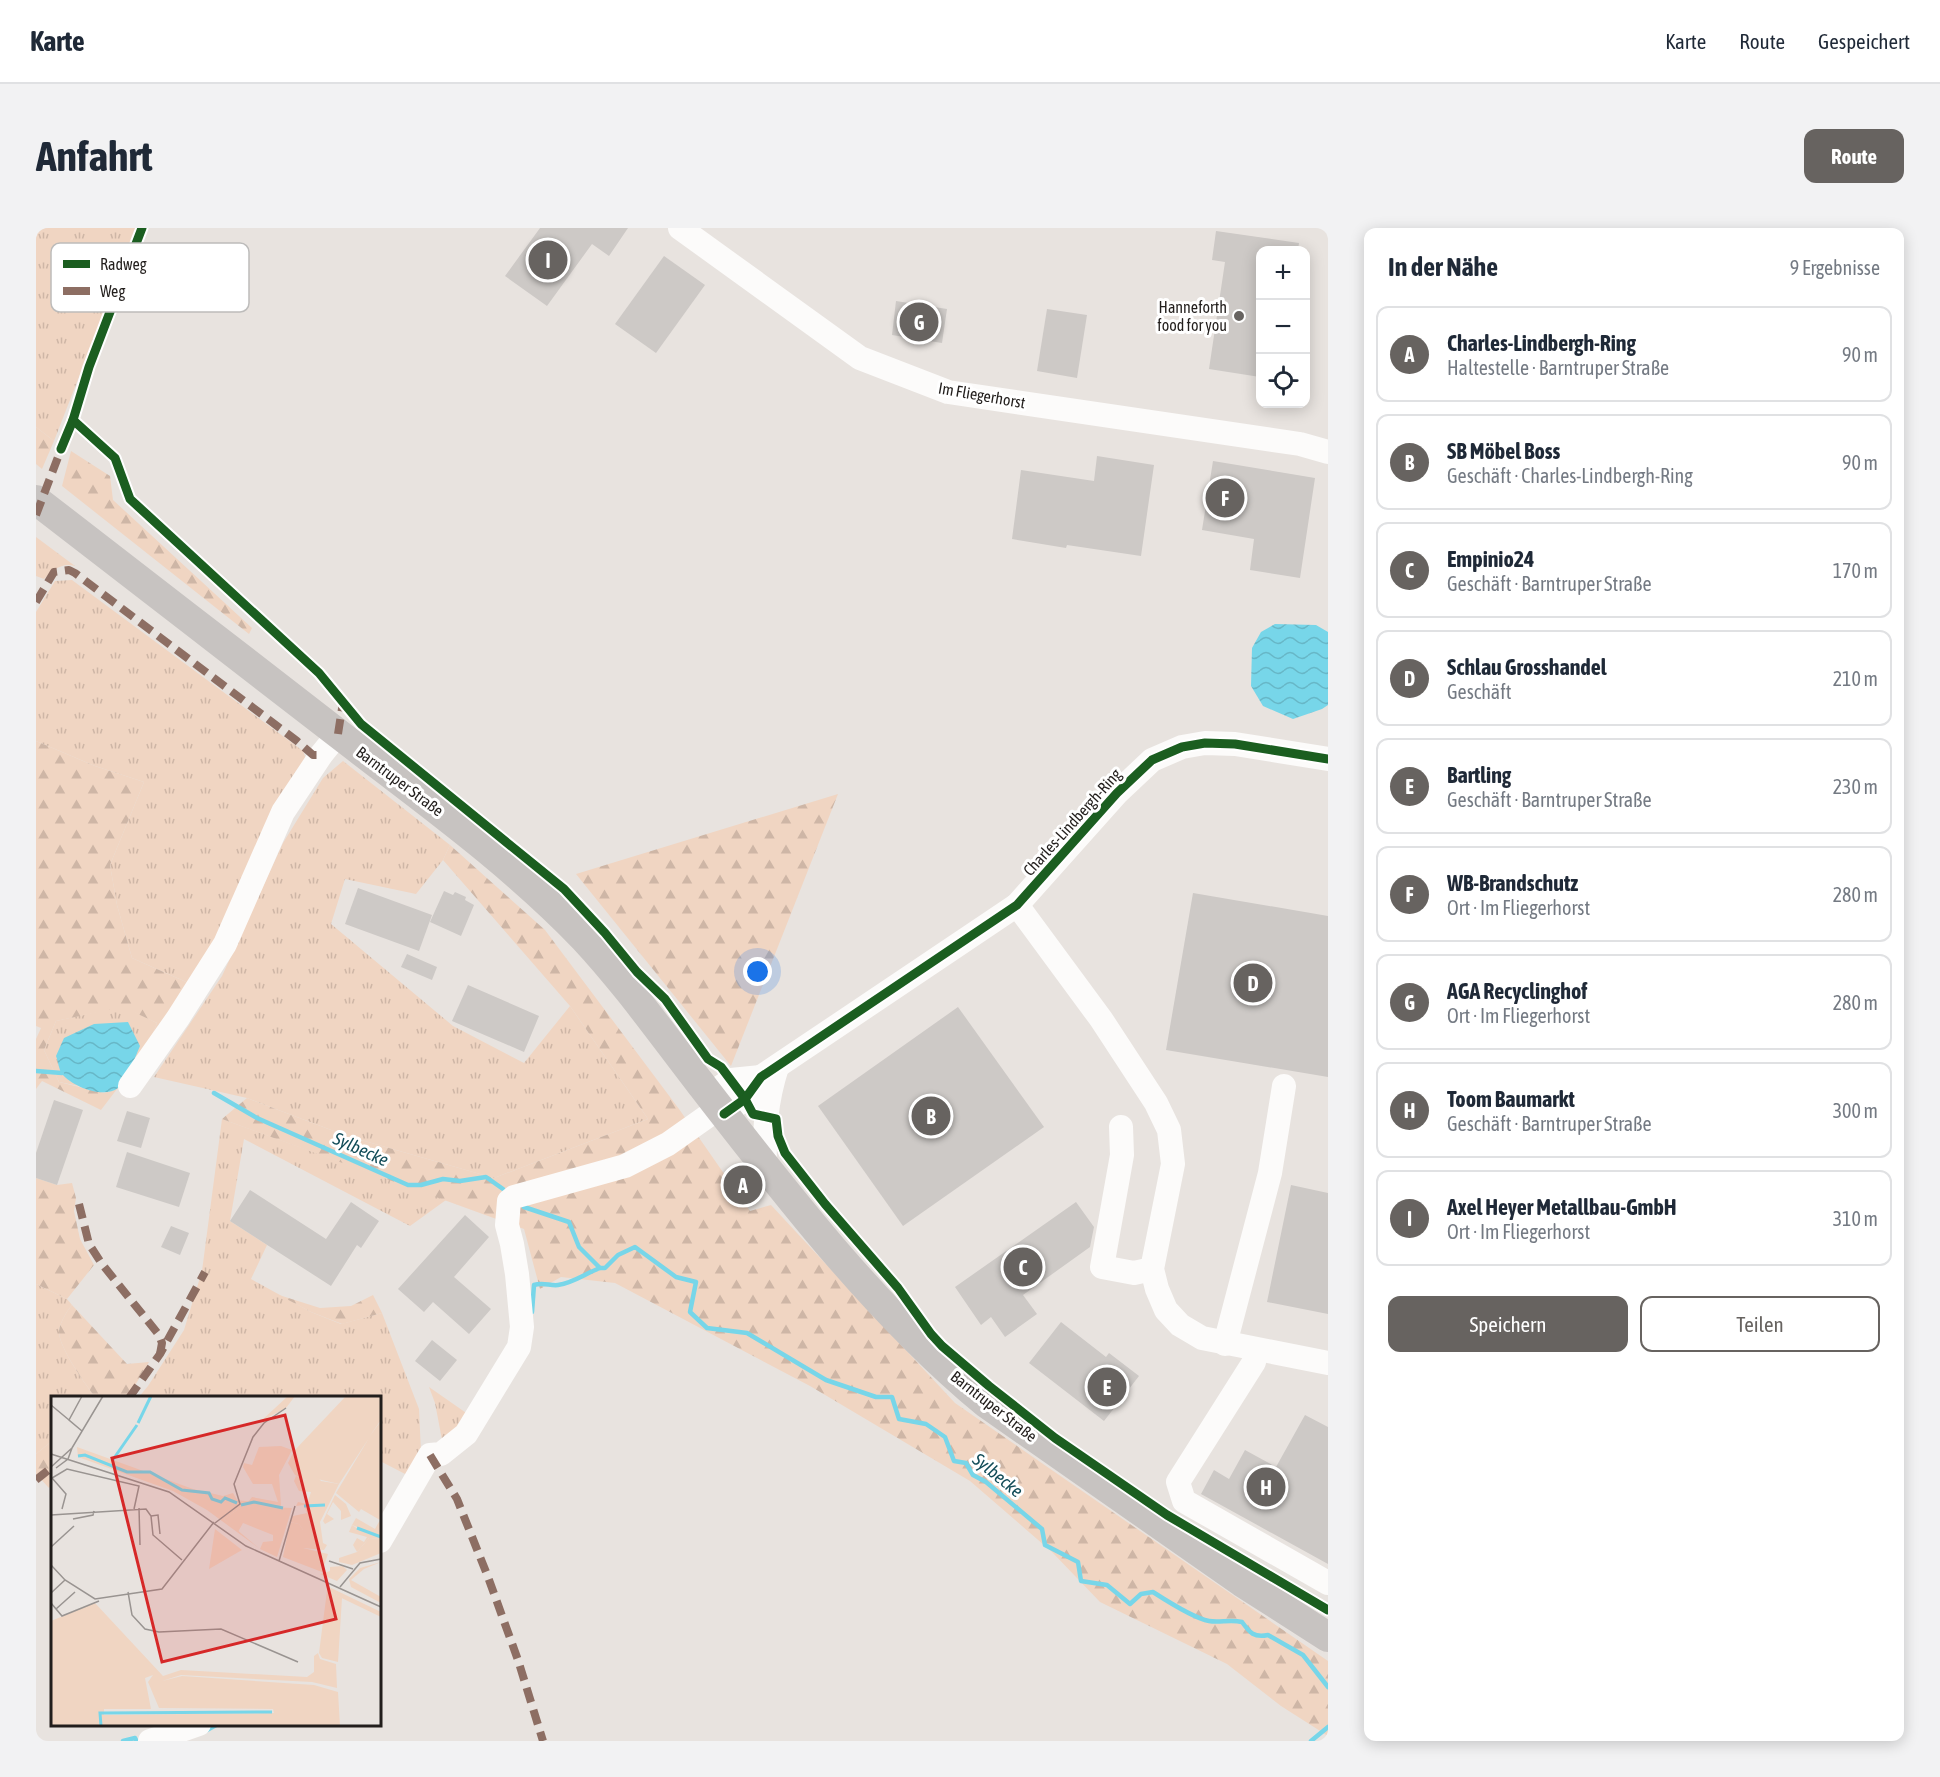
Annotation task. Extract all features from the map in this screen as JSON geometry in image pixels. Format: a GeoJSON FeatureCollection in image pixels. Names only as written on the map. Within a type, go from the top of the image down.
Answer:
{"type":"FeatureCollection","features":[{"type":"Feature","properties":{"kind":"main road","name":"Barntruper Straße"},"geometry":{"type":"LineString","coordinates":[[36,500],[465,831],[542,896],[593,948],[664,1035],[765,1166],[863,1283],[924,1348],[971,1391],[1242,1582],[1328,1636]]}},
{"type":"Feature","properties":{"kind":"street","name":"Im Fliegerhorst"},"geometry":{"type":"LineString","coordinates":[[680,228],[860,358],[948,392],[1300,444],[1328,452]]}},
{"type":"Feature","properties":{"kind":"street"},"geometry":{"type":"LineString","coordinates":[[133,1082],[178,1018],[225,944],[283,812],[338,734]]}},
{"type":"Feature","properties":{"kind":"street","name":"Charles-Lindbergh-Ring"},"geometry":{"type":"LineString","coordinates":[[718,1106],[731,1080],[769,1072],[1017,905],[1117,793],[1152,760],[1182,747],[1205,743],[1235,744],[1328,759]]}},
{"type":"Feature","properties":{"kind":"street"},"geometry":{"type":"LineString","coordinates":[[1017,905],[1101,1019],[1156,1103],[1169,1130],[1173,1164],[1152,1269],[1166,1310],[1179,1325],[1202,1338],[1328,1363]]}},
{"type":"Feature","properties":{"kind":"street"},"geometry":{"type":"LineString","coordinates":[[765,1166],[765,1117],[769,1072]]}},
{"type":"Feature","properties":{"kind":"street"},"geometry":{"type":"LineString","coordinates":[[1225,1344],[1270,1173],[1284,1086]]}},
{"type":"Feature","properties":{"kind":"street"},"geometry":{"type":"LineString","coordinates":[[381,1539],[429,1455],[441,1454],[466,1434],[519,1347],[522,1327],[517,1274],[507,1225],[509,1201],[514,1197],[625,1166],[668,1144],[718,1106]]}},
{"type":"Feature","properties":{"kind":"street"},"geometry":{"type":"LineString","coordinates":[[1121,1127],[1122,1155],[1102,1267],[1134,1274],[1152,1269]]}},
{"type":"Feature","properties":{"kind":"street"},"geometry":{"type":"LineString","coordinates":[[1256,1350],[1254,1362],[1178,1482],[1184,1501],[1328,1583]]}},
{"type":"Feature","properties":{"kind":"street"},"geometry":{"type":"LineString","coordinates":[[150,1741],[196,1726]]}},
{"type":"Feature","properties":{"kind":"green space"},"geometry":{"type":"Polygon","coordinates":[[[36,228],[137,228],[131,243],[51,243],[51,312],[104,312],[54,441],[36,427],[36,228]]]}},
{"type":"Feature","properties":{"kind":"green space"},"geometry":{"type":"Polygon","coordinates":[[[36,427],[54,441],[42,469],[36,464],[36,427]]]}},
{"type":"Feature","properties":{"kind":"green space"},"geometry":{"type":"Polygon","coordinates":[[[71,451],[110,476],[113,500],[252,628],[249,634],[62,486],[71,451]]]}},
{"type":"Feature","properties":{"kind":"green space"},"geometry":{"type":"Polygon","coordinates":[[[36,537],[75,566],[62,566],[44,579],[36,576],[36,537]]]}},
{"type":"Feature","properties":{"kind":"green space"},"geometry":{"type":"Polygon","coordinates":[[[72,580],[303,751],[307,762],[193,985],[132,958],[117,905],[110,865],[144,782],[95,766],[36,741],[36,612],[55,581],[72,580]]]}},
{"type":"Feature","properties":{"kind":"green space"},"geometry":{"type":"Polygon","coordinates":[[[36,741],[95,766],[144,782],[110,865],[117,905],[132,958],[193,985],[142,1060],[157,1023],[123,1007],[56,1021],[44,1050],[59,1082],[104,1093],[117,1089],[101,1110],[42,1081],[36,1089],[36,1039],[41,1028],[36,1026],[36,741]]]}},
{"type":"Feature","properties":{"kind":"green space"},"geometry":{"type":"Polygon","coordinates":[[[343,761],[450,845],[443,860],[416,894],[345,879],[331,924],[453,1026],[524,1063],[570,1006],[648,1119],[494,1178],[347,1136],[247,1098],[154,1077],[222,976],[283,843],[323,778],[343,761]]]}},
{"type":"Feature","properties":{"kind":"green space"},"geometry":{"type":"Polygon","coordinates":[[[838,794],[731,1066],[576,874],[838,794]]]}},
{"type":"Feature","properties":{"kind":"green space"},"geometry":{"type":"Polygon","coordinates":[[[450,845],[545,930],[679,1109],[750,1211],[771,1205],[955,1403],[1328,1661],[1328,1736],[1281,1706],[1227,1664],[1100,1602],[1052,1552],[970,1481],[810,1386],[615,1283],[561,1277],[540,1289],[524,1229],[222,1119],[247,1098],[347,1136],[494,1178],[648,1119],[570,1006],[443,860],[450,845]]]}},
{"type":"Feature","properties":{"kind":"green space"},"geometry":{"type":"Polygon","coordinates":[[[123,1006],[157,1023],[132,1076],[117,1089],[124,1080],[62,1073],[79,1086],[59,1082],[44,1050],[56,1021],[123,1006]]]}},
{"type":"Feature","properties":{"kind":"green space"},"geometry":{"type":"Polygon","coordinates":[[[222,1119],[446,1200],[410,1226],[244,1139],[230,1221],[267,1245],[251,1279],[311,1312],[341,1324],[382,1313],[419,1409],[421,1452],[409,1476],[381,1462],[381,1396],[140,1396],[184,1330],[202,1271],[222,1119]]]}},
{"type":"Feature","properties":{"kind":"green space"},"geometry":{"type":"Polygon","coordinates":[[[36,1178],[57,1185],[72,1183],[76,1198],[74,1211],[80,1239],[94,1265],[67,1299],[36,1284],[36,1178]]]}},
{"type":"Feature","properties":{"kind":"green space"},"geometry":{"type":"Polygon","coordinates":[[[36,1284],[67,1299],[72,1305],[61,1324],[60,1338],[73,1365],[94,1396],[51,1396],[51,1442],[36,1454],[36,1284]]]}},
{"type":"Feature","properties":{"kind":"green space"},"geometry":{"type":"Polygon","coordinates":[[[279,1295],[320,1308],[351,1306],[373,1295],[382,1313],[342,1324],[311,1312],[279,1295]]]}},
{"type":"Feature","properties":{"kind":"green space"},"geometry":{"type":"Polygon","coordinates":[[[72,1305],[127,1364],[149,1362],[129,1396],[94,1396],[73,1365],[60,1338],[59,1331],[72,1305]]]}},
{"type":"Feature","properties":{"kind":"green space"},"geometry":{"type":"Polygon","coordinates":[[[429,1387],[472,1417],[443,1445],[435,1403],[429,1387]]]}},
{"type":"Feature","properties":{"kind":"green space"},"geometry":{"type":"Polygon","coordinates":[[[51,1442],[51,1485],[49,1488],[36,1474],[36,1454],[51,1442]]]}},
{"type":"Feature","properties":{"kind":"water"},"geometry":{"type":"Polygon","coordinates":[[[1275,624],[1316,625],[1328,632],[1328,705],[1322,709],[1293,719],[1263,706],[1251,686],[1252,648],[1261,632],[1275,624]]]}},
{"type":"Feature","properties":{"kind":"water"},"geometry":{"type":"Polygon","coordinates":[[[128,1022],[140,1046],[128,1074],[118,1088],[105,1092],[89,1090],[73,1083],[62,1074],[56,1056],[64,1038],[94,1024],[128,1022]]]}},
{"type":"Feature","properties":{"kind":"building"},"geometry":{"type":"Polygon","coordinates":[[[540,228],[628,228],[609,256],[592,244],[547,306],[505,276],[540,228]]]}},
{"type":"Feature","properties":{"kind":"building","name":"Hanneforth food for you"},"geometry":{"type":"Polygon","coordinates":[[[1216,231],[1299,243],[1299,246],[1256,246],[1256,376],[1209,369],[1225,262],[1212,260],[1216,231]]]}},
{"type":"Feature","properties":{"kind":"building"},"geometry":{"type":"Polygon","coordinates":[[[664,256],[705,285],[656,353],[615,324],[664,256]]]}},
{"type":"Feature","properties":{"kind":"building"},"geometry":{"type":"Polygon","coordinates":[[[896,301],[947,309],[942,343],[892,335],[896,301]]]}},
{"type":"Feature","properties":{"kind":"building"},"geometry":{"type":"Polygon","coordinates":[[[1047,309],[1087,315],[1077,378],[1037,371],[1047,309]]]}},
{"type":"Feature","properties":{"kind":"building"},"geometry":{"type":"Polygon","coordinates":[[[1097,456],[1154,465],[1141,556],[1067,545],[1066,548],[1012,539],[1021,470],[1094,481],[1097,456]]]}},
{"type":"Feature","properties":{"kind":"building"},"geometry":{"type":"Polygon","coordinates":[[[1213,461],[1315,478],[1300,578],[1250,570],[1254,539],[1202,530],[1213,461]]]}},
{"type":"Feature","properties":{"kind":"building"},"geometry":{"type":"Polygon","coordinates":[[[358,888],[432,915],[419,951],[345,924],[358,888]]]}},
{"type":"Feature","properties":{"kind":"building"},"geometry":{"type":"Polygon","coordinates":[[[444,891],[453,895],[455,892],[466,897],[465,900],[474,905],[461,936],[430,922],[444,891]]]}},
{"type":"Feature","properties":{"kind":"building"},"geometry":{"type":"Polygon","coordinates":[[[1193,893],[1328,916],[1328,1077],[1166,1050],[1193,893]]]}},
{"type":"Feature","properties":{"kind":"building"},"geometry":{"type":"Polygon","coordinates":[[[407,954],[437,967],[432,980],[401,967],[407,954]]]}},
{"type":"Feature","properties":{"kind":"building"},"geometry":{"type":"Polygon","coordinates":[[[468,985],[539,1016],[524,1052],[452,1021],[468,985]]]}},
{"type":"Feature","properties":{"kind":"building"},"geometry":{"type":"Polygon","coordinates":[[[958,1007],[1044,1127],[903,1226],[818,1106],[958,1007]]]}},
{"type":"Feature","properties":{"kind":"building"},"geometry":{"type":"Polygon","coordinates":[[[54,1100],[83,1110],[57,1185],[36,1178],[36,1153],[54,1100]]]}},
{"type":"Feature","properties":{"kind":"building"},"geometry":{"type":"Polygon","coordinates":[[[127,1111],[150,1118],[141,1148],[117,1141],[127,1111]]]}},
{"type":"Feature","properties":{"kind":"building"},"geometry":{"type":"Polygon","coordinates":[[[127,1152],[190,1173],[179,1207],[116,1187],[127,1152]]]}},
{"type":"Feature","properties":{"kind":"building"},"geometry":{"type":"Polygon","coordinates":[[[1291,1185],[1328,1193],[1328,1314],[1267,1302],[1291,1185]]]}},
{"type":"Feature","properties":{"kind":"building"},"geometry":{"type":"Polygon","coordinates":[[[250,1190],[326,1239],[351,1202],[379,1221],[361,1248],[357,1245],[331,1286],[230,1221],[250,1190]]]}},
{"type":"Feature","properties":{"kind":"building"},"geometry":{"type":"Polygon","coordinates":[[[1076,1202],[1094,1227],[1090,1247],[1023,1295],[1037,1314],[1005,1337],[991,1317],[981,1325],[955,1287],[1076,1202]]]}},
{"type":"Feature","properties":{"kind":"building"},"geometry":{"type":"Polygon","coordinates":[[[465,1215],[489,1237],[454,1277],[491,1309],[469,1334],[433,1302],[424,1312],[398,1289],[465,1215]]]}},
{"type":"Feature","properties":{"kind":"building"},"geometry":{"type":"Polygon","coordinates":[[[171,1226],[189,1233],[180,1255],[161,1247],[171,1226]]]}},
{"type":"Feature","properties":{"kind":"building"},"geometry":{"type":"Polygon","coordinates":[[[1061,1322],[1106,1357],[1109,1353],[1139,1376],[1104,1421],[1029,1363],[1061,1322]]]}},
{"type":"Feature","properties":{"kind":"building"},"geometry":{"type":"Polygon","coordinates":[[[432,1340],[457,1360],[440,1381],[415,1361],[432,1340]]]}},
{"type":"Feature","properties":{"kind":"building"},"geometry":{"type":"Polygon","coordinates":[[[1305,1415],[1328,1427],[1328,1564],[1201,1494],[1214,1470],[1229,1479],[1245,1450],[1276,1467],[1305,1415]]]}},
{"type":"Feature","properties":{"kind":"waterway","name":"Sylbecke"},"geometry":{"type":"LineString","coordinates":[[36,1071],[62,1073]]}},
{"type":"Feature","properties":{"kind":"waterway","name":"Sylbecke"},"geometry":{"type":"LineString","coordinates":[[214,1093],[257,1118],[408,1185],[421,1185],[443,1179],[460,1181],[486,1177],[503,1189]]}},
{"type":"Feature","properties":{"kind":"waterway","name":"Sylbecke"},"geometry":{"type":"LineString","coordinates":[[524,1207],[569,1222],[579,1247],[600,1268],[605,1268],[618,1255],[635,1247],[676,1277],[696,1282],[690,1312],[707,1328],[747,1333],[826,1380],[876,1397],[892,1397],[899,1419],[926,1424],[945,1437],[954,1461],[966,1463],[973,1475],[986,1482],[1042,1529],[1045,1545],[1078,1562],[1081,1581],[1107,1585],[1130,1604],[1141,1594],[1153,1592],[1180,1609],[1203,1619],[1242,1622],[1253,1634],[1268,1635],[1303,1655],[1328,1687]]}},
{"type":"Feature","properties":{"kind":"waterway"},"geometry":{"type":"LineString","coordinates":[[532,1312],[534,1285],[564,1284],[600,1268]]}},
{"type":"Feature","properties":{"kind":"waterway"},"geometry":{"type":"LineString","coordinates":[[207,1730],[214,1726]]}},
{"type":"Feature","properties":{"kind":"waterway"},"geometry":{"type":"LineString","coordinates":[[1311,1741],[1328,1727]]}},
{"type":"Feature","properties":{"kind":"waterway"},"geometry":{"type":"LineString","coordinates":[[123,1741],[135,1738],[136,1740]]}},
{"type":"Feature","properties":{"kind":"marked path"},"geometry":{"type":"LineString","coordinates":[[36,515],[63,444]]}},
{"type":"Feature","properties":{"kind":"marked path"},"geometry":{"type":"LineString","coordinates":[[36,602],[54,572],[69,570],[75,573],[313,755],[321,755]]}},
{"type":"Feature","properties":{"kind":"marked path"},"geometry":{"type":"LineString","coordinates":[[338,734],[343,702]]}},
{"type":"Feature","properties":{"kind":"marked path"},"geometry":{"type":"LineString","coordinates":[[79,1204],[89,1244],[102,1264],[159,1335],[162,1343],[160,1354]]}},
{"type":"Feature","properties":{"kind":"marked path"},"geometry":{"type":"LineString","coordinates":[[130,1396],[160,1354],[205,1272]]}},
{"type":"Feature","properties":{"kind":"marked path"},"geometry":{"type":"LineString","coordinates":[[430,1455],[457,1499],[488,1577],[518,1660],[543,1741]]}},
{"type":"Feature","properties":{"kind":"marked path"},"geometry":{"type":"LineString","coordinates":[[36,1480],[51,1468]]}},
{"type":"Feature","properties":{"kind":"cycle path"},"geometry":{"type":"LineString","coordinates":[[136,243],[142,228]]}},
{"type":"Feature","properties":{"kind":"cycle path"},"geometry":{"type":"LineString","coordinates":[[73,420],[89,367],[110,312]]}},
{"type":"Feature","properties":{"kind":"cycle path"},"geometry":{"type":"LineString","coordinates":[[61,449],[73,420],[115,458],[130,499],[319,673],[361,724],[564,889],[637,972],[665,999],[708,1059],[721,1067],[745,1099],[753,1114],[776,1119],[778,1136],[785,1153],[825,1204],[898,1288],[942,1346],[1055,1438],[1167,1515],[1328,1610]]}},
{"type":"Feature","properties":{"kind":"cycle path"},"geometry":{"type":"LineString","coordinates":[[724,1114],[745,1099],[761,1077],[1017,905],[1117,793],[1152,760],[1182,747],[1205,743],[1235,744],[1328,759]]}},
{"type":"Feature","properties":{"kind":"place","name":"Axel Heyer Metallbau-GmbH"},"geometry":{"type":"Point","coordinates":[548,260]}},
{"type":"Feature","properties":{"kind":"place","name":"Hanneforth food for you"},"geometry":{"type":"Point","coordinates":[1239,316]}},
{"type":"Feature","properties":{"kind":"place","name":"AGA Recyclinghof"},"geometry":{"type":"Point","coordinates":[919,322]}},
{"type":"Feature","properties":{"kind":"place","name":"WB-Brandschutz"},"geometry":{"type":"Point","coordinates":[1225,498]}},
{"type":"Feature","properties":{"kind":"place","name":"Schlau Grosshandel"},"geometry":{"type":"Point","coordinates":[1253,983]}},
{"type":"Feature","properties":{"kind":"place","name":"SB Möbel Boss"},"geometry":{"type":"Point","coordinates":[931,1116]}},
{"type":"Feature","properties":{"kind":"place","name":"Charles-Lindbergh-Ring"},"geometry":{"type":"Point","coordinates":[743,1185]}},
{"type":"Feature","properties":{"kind":"place","name":"Empinio24"},"geometry":{"type":"Point","coordinates":[1023,1267]}},
{"type":"Feature","properties":{"kind":"place","name":"Bartling"},"geometry":{"type":"Point","coordinates":[1107,1387]}},
{"type":"Feature","properties":{"kind":"place","name":"Toom Baumarkt"},"geometry":{"type":"Point","coordinates":[1266,1487]}}]}
